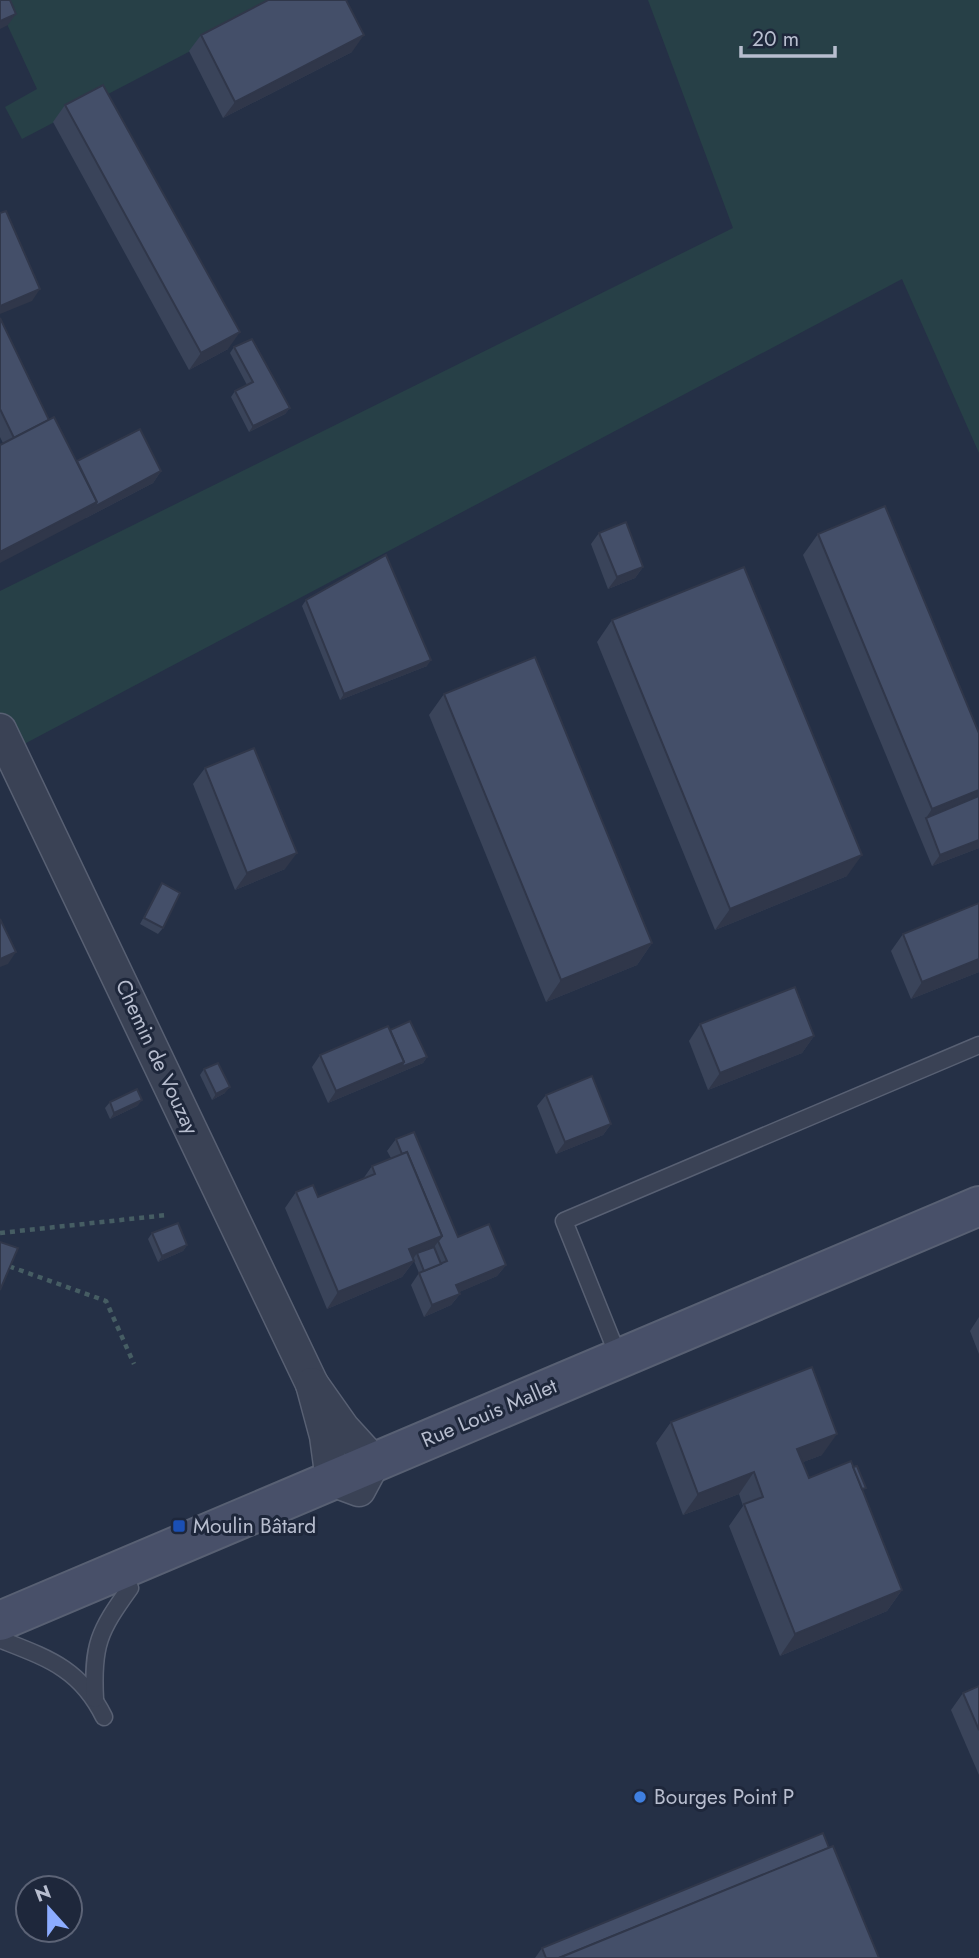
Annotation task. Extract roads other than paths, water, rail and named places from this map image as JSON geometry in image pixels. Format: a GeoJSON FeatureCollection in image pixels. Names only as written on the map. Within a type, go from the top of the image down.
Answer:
{"type":"FeatureCollection","features":[{"type":"Feature","properties":{"kind":"main road","name":"Rue Louis Mallet"},"geometry":{"type":"LineString","coordinates":[[1,1633],[619,1358],[979,1206]]}},
{"type":"Feature","properties":{"kind":"main road","name":"Rue Louis Mallet"},"geometry":{"type":"LineString","coordinates":[[355,1477],[979,1230]]}},
{"type":"Feature","properties":{"kind":"street","name":"Chemin de Vouzay"},"geometry":{"type":"LineString","coordinates":[[4,746],[312,1384],[343,1428],[355,1477]]}},
{"type":"Feature","properties":{"kind":"street","name":"Chemin de Vouzay"},"geometry":{"type":"LineString","coordinates":[[312,1384],[326,1436],[355,1477]]}},
{"type":"Feature","properties":{"kind":"lane"},"geometry":{"type":"LineString","coordinates":[[619,1358],[564,1221],[979,1045]]}},
{"type":"Feature","properties":{"kind":"lane"},"geometry":{"type":"LineString","coordinates":[[95,1699],[96,1646],[103,1625],[126,1579]]}},
{"type":"Feature","properties":{"kind":"lane"},"geometry":{"type":"LineString","coordinates":[[1,1633],[55,1661],[82,1682],[104,1717]]}},
{"type":"Feature","properties":{"kind":"place","name":"Moulin Bâtard"},"geometry":{"type":"Point","coordinates":[179,1526]}},
{"type":"Feature","properties":{"kind":"place","name":"Bourges Point P"},"geometry":{"type":"Point","coordinates":[640,1797]}}]}
